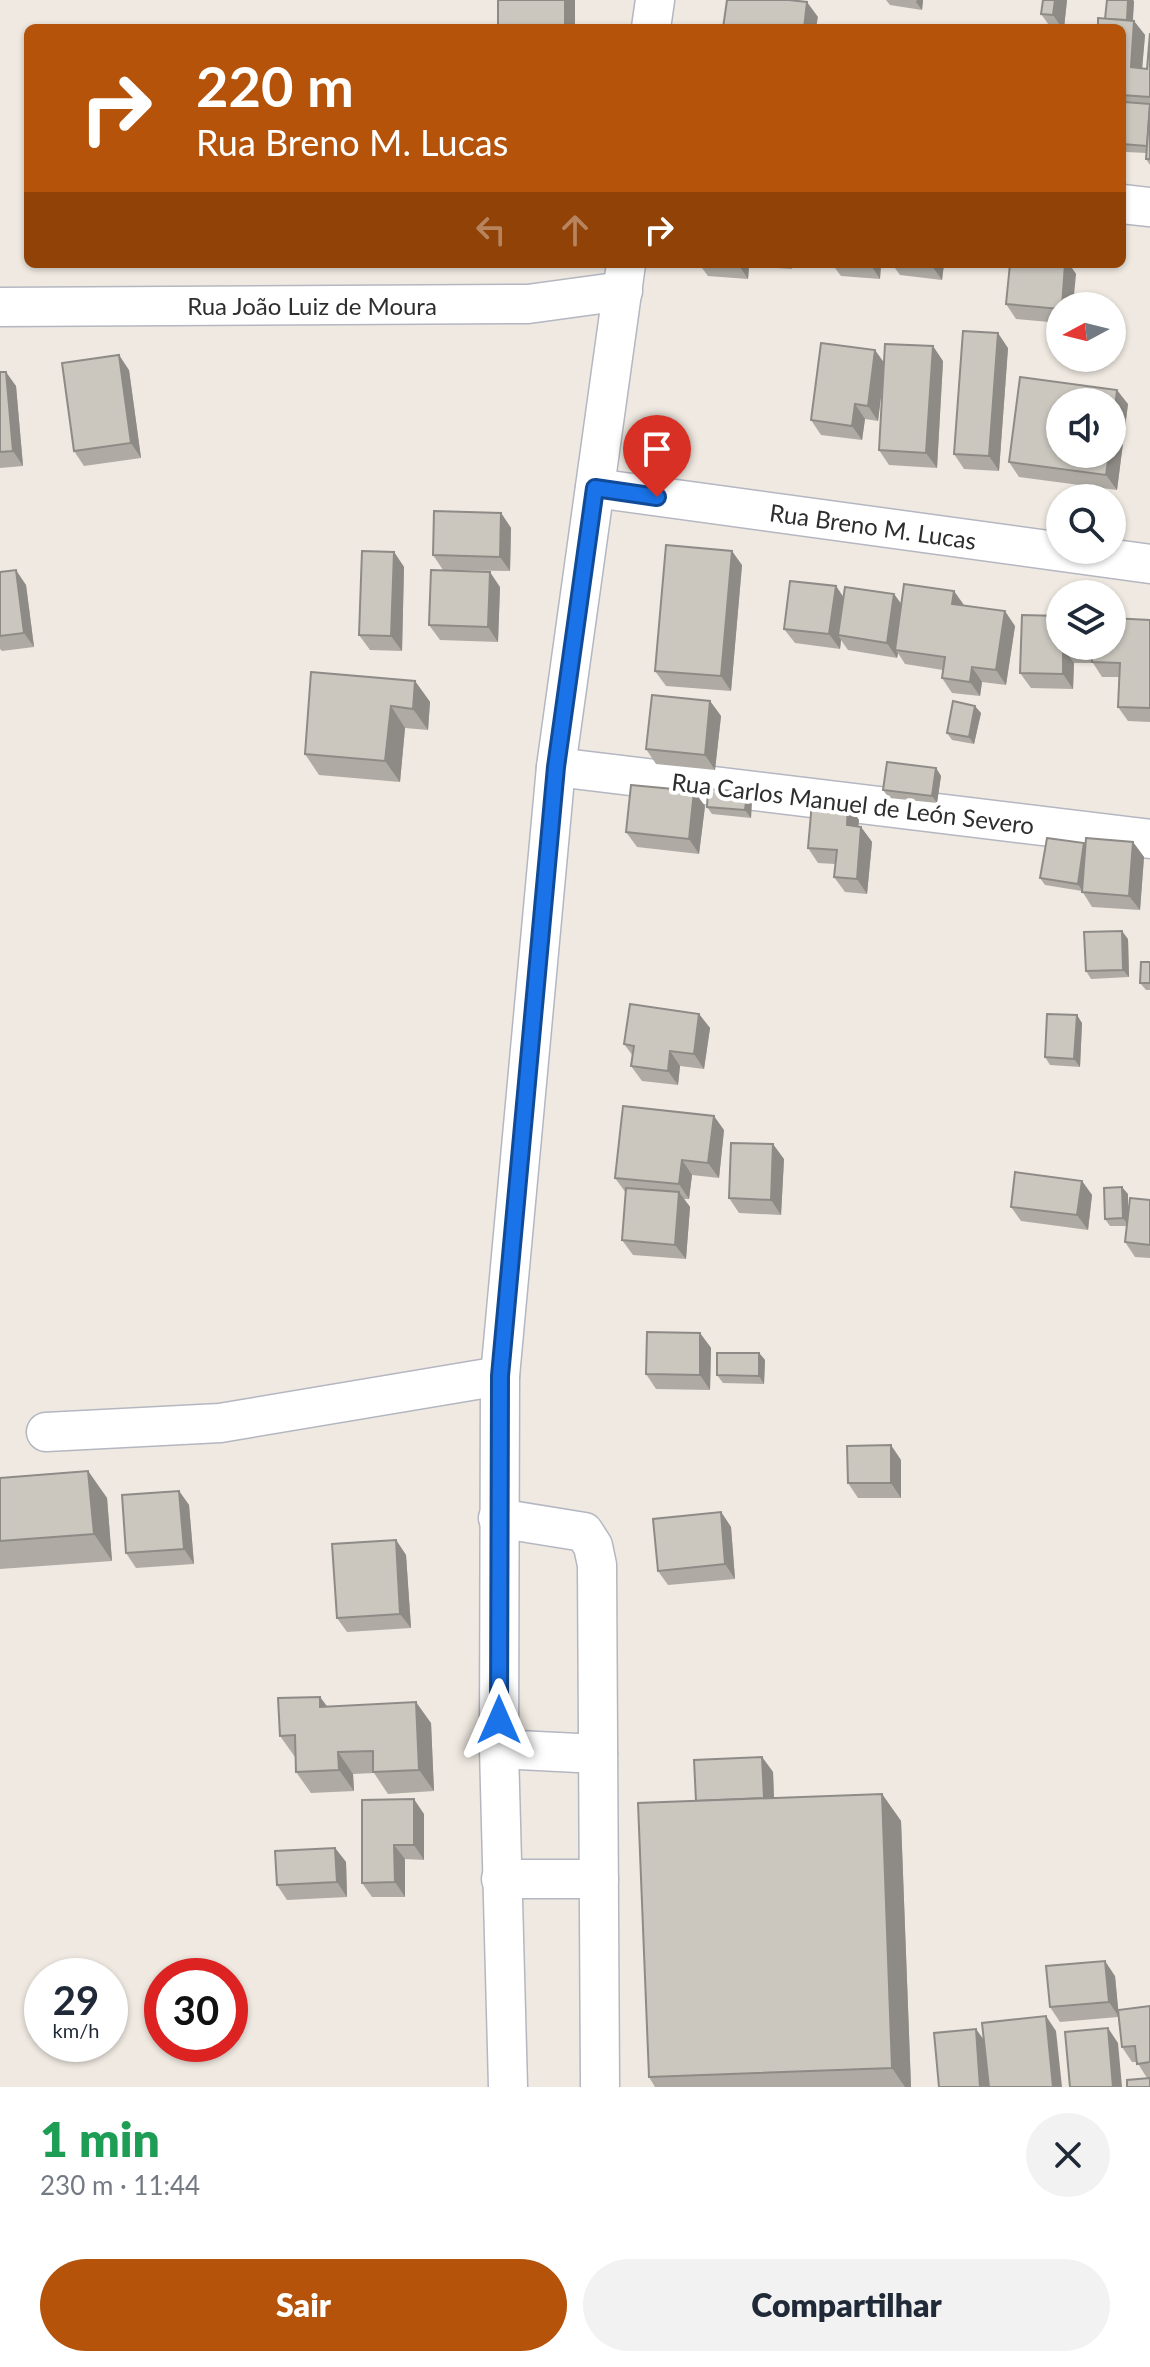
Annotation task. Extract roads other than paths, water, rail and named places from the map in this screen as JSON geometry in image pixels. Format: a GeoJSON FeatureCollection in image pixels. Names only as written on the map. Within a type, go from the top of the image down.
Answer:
{"type":"FeatureCollection","features":[{"type":"Feature","properties":{"kind":"street"},"geometry":{"type":"LineString","coordinates":[[652,24],[655,0]]}},
{"type":"Feature","properties":{"kind":"street"},"geometry":{"type":"LineString","coordinates":[[1126,204],[1150,207]]}},
{"type":"Feature","properties":{"kind":"street"},"geometry":{"type":"LineString","coordinates":[[508,2087],[499,1749],[500,1376],[556,767],[624,278]]}},
{"type":"Feature","properties":{"kind":"street","name":"Rua João Luiz de Moura"},"geometry":{"type":"LineString","coordinates":[[0,307],[528,304],[624,278]]}},
{"type":"Feature","properties":{"kind":"street","name":"Rua Breno M. Lucas"},"geometry":{"type":"LineString","coordinates":[[595,488],[1150,564]]}},
{"type":"Feature","properties":{"kind":"street","name":"Rua Carlos Manuel de León Severo"},"geometry":{"type":"LineString","coordinates":[[556,767],[1150,839]]}},
{"type":"Feature","properties":{"kind":"street"},"geometry":{"type":"LineString","coordinates":[[46,1432],[220,1423],[500,1376]]}},
{"type":"Feature","properties":{"kind":"street"},"geometry":{"type":"LineString","coordinates":[[498,1518],[584,1532],[593,1546],[597,1565],[600,2087]]}},
{"type":"Feature","properties":{"kind":"street"},"geometry":{"type":"LineString","coordinates":[[499,1749],[598,1754]]}},
{"type":"Feature","properties":{"kind":"street"},"geometry":{"type":"LineString","coordinates":[[501,1879],[599,1879]]}}]}
